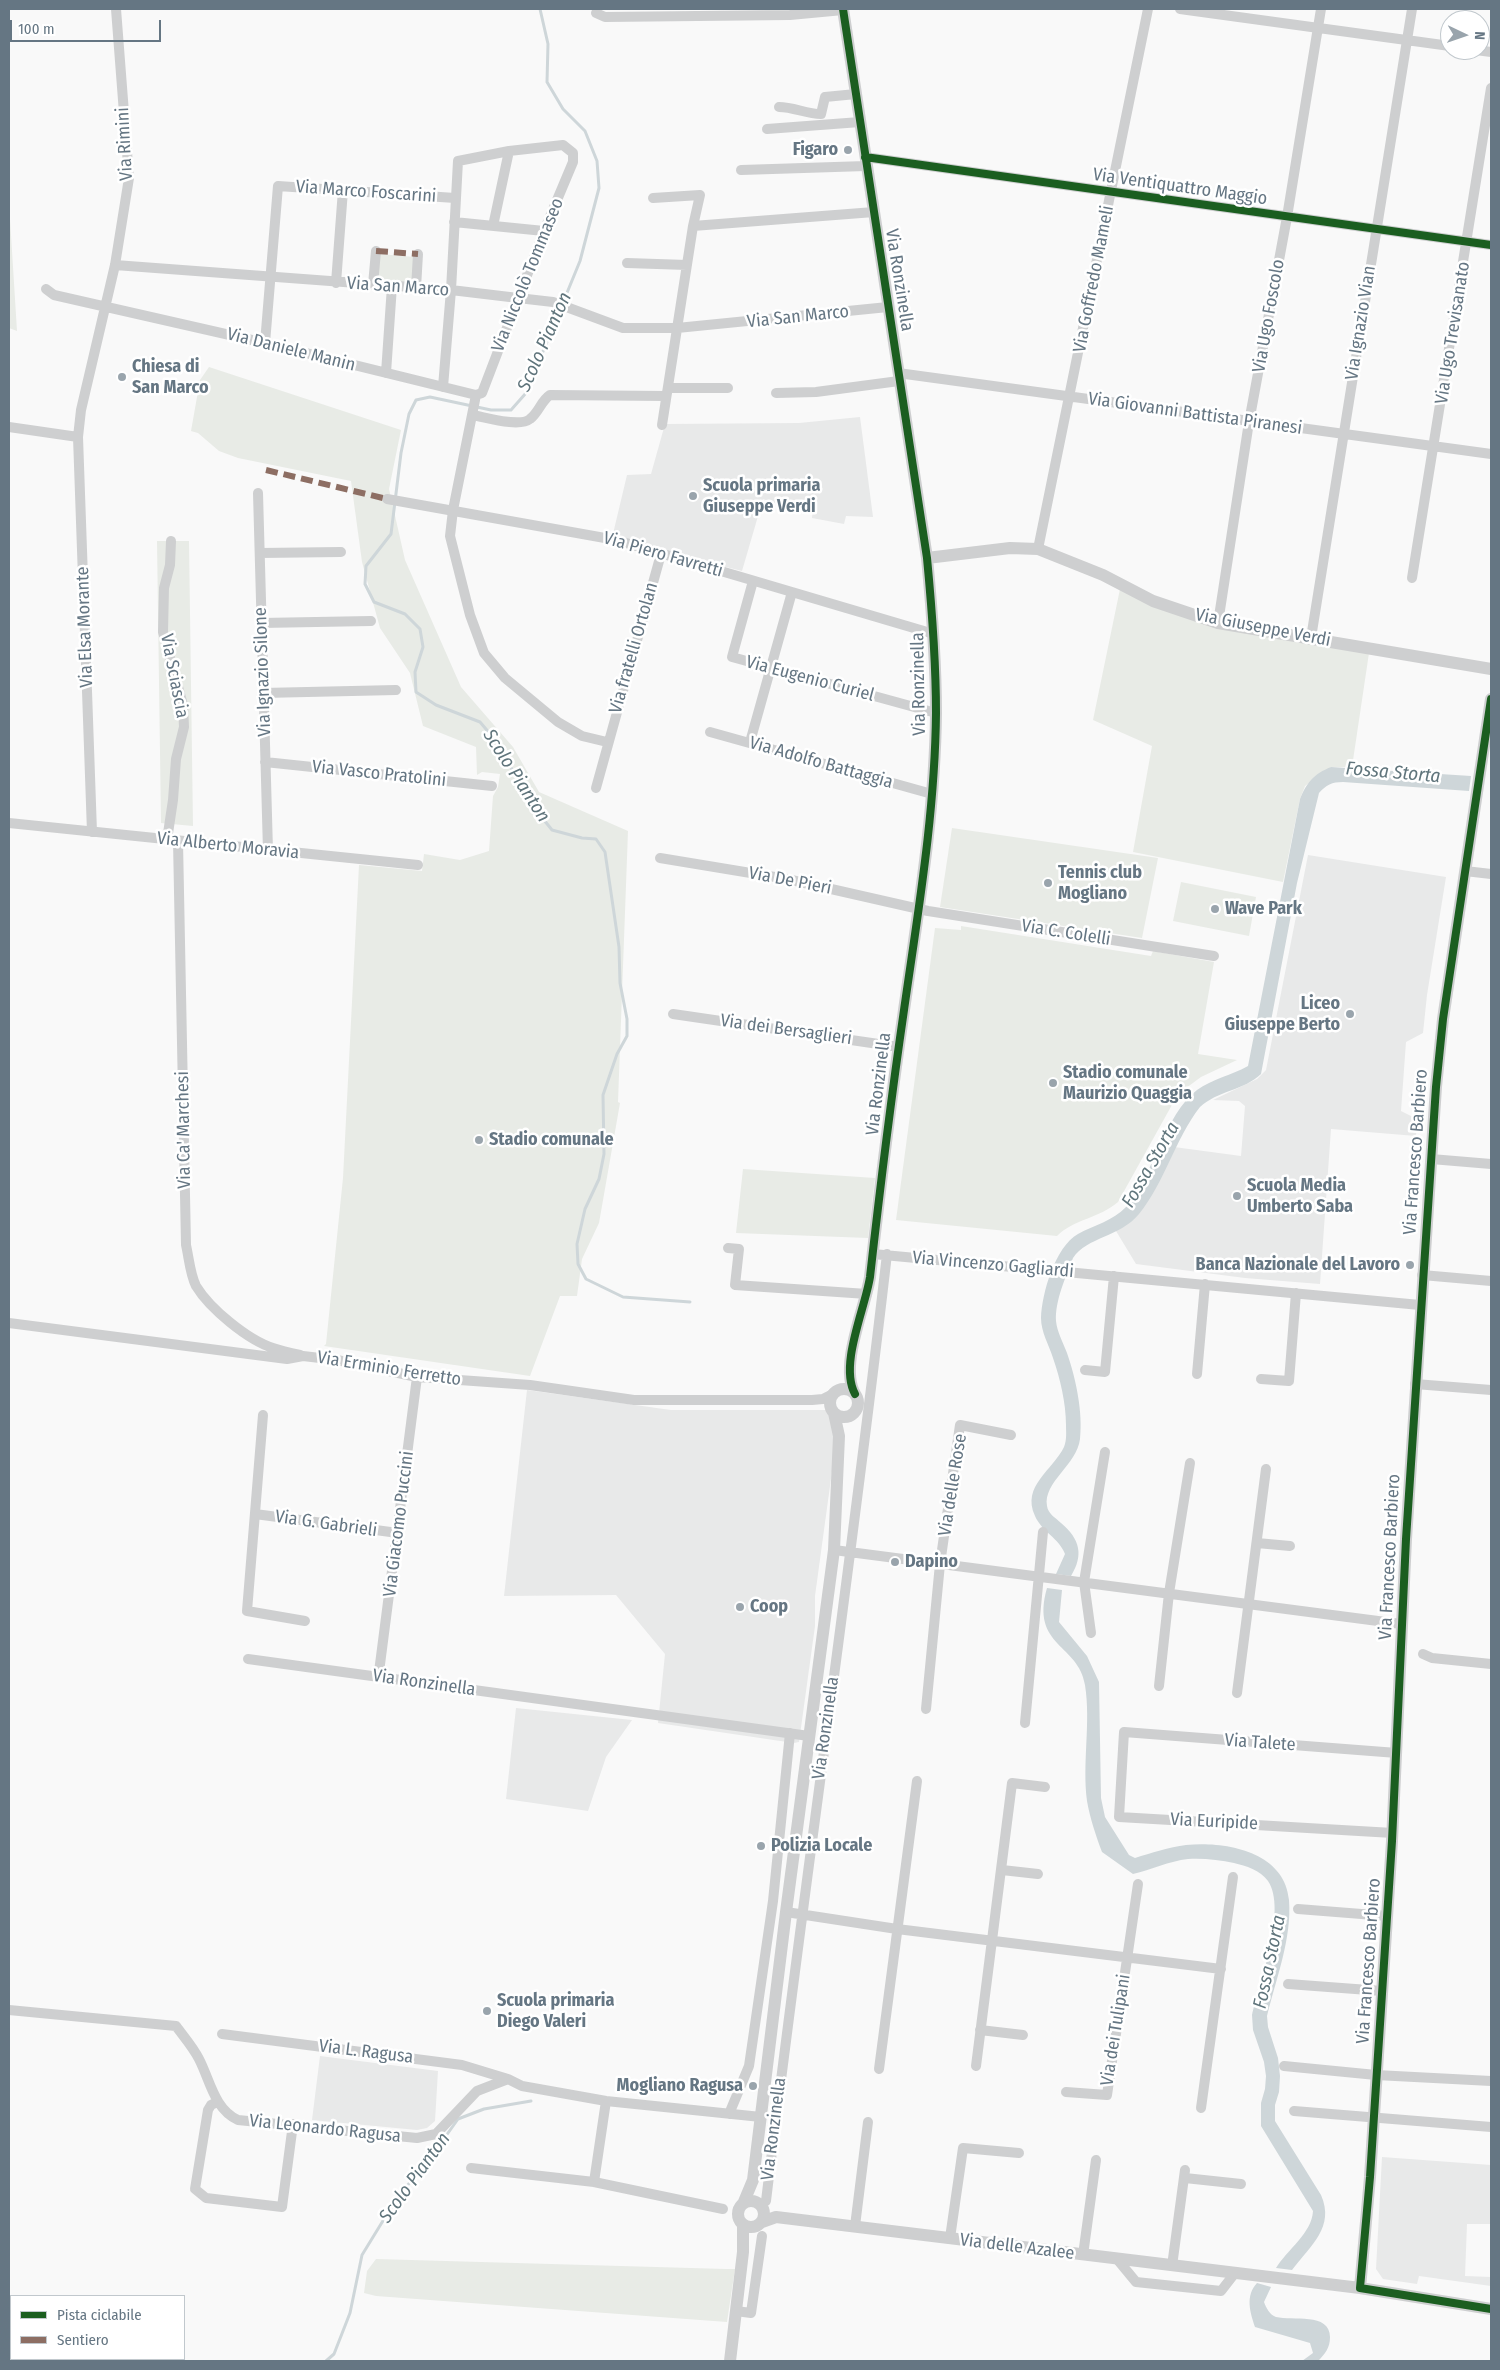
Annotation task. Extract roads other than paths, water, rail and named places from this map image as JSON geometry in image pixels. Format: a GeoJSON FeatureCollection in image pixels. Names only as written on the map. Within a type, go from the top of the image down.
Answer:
{"type":"FeatureCollection","features":[{"type":"Feature","properties":{"kind":"street","name":"Via Rimini"},"geometry":{"type":"LineString","coordinates":[[79,422],[115,266],[129,178],[116,9]]}},
{"type":"Feature","properties":{"kind":"street","name":"Via Goffredo Mameli"},"geometry":{"type":"LineString","coordinates":[[1038,549],[1148,9]]}},
{"type":"Feature","properties":{"kind":"street"},"geometry":{"type":"LineString","coordinates":[[1180,9],[1440,45]]}},
{"type":"Feature","properties":{"kind":"street","name":"Via Ugo Foscolo"},"geometry":{"type":"LineString","coordinates":[[1218,623],[1249,422],[1287,217],[1321,9]]}},
{"type":"Feature","properties":{"kind":"street","name":"Via Ignazio Vian"},"geometry":{"type":"LineString","coordinates":[[1311,638],[1412,9]]}},
{"type":"Feature","properties":{"kind":"street"},"geometry":{"type":"LineString","coordinates":[[596,13],[605,17],[760,16],[843,10]]}},
{"type":"Feature","properties":{"kind":"street","name":"Via Ronzinella"},"geometry":{"type":"LineString","coordinates":[[730,2361],[744,2252],[743,2224],[738,2214],[753,2180],[834,1550],[839,1445],[838,1427],[830,1403],[845,1380],[854,1336],[867,1294],[919,909],[932,794],[936,713],[934,634],[927,558],[843,10]]}},
{"type":"Feature","properties":{"kind":"street","name":"Via Ugo Trevisanato"},"geometry":{"type":"LineString","coordinates":[[1412,578],[1468,241],[1491,88]]}},
{"type":"Feature","properties":{"kind":"street"},"geometry":{"type":"LineString","coordinates":[[779,107],[794,107],[808,114],[821,114],[825,98],[856,94]]}},
{"type":"Feature","properties":{"kind":"street"},"geometry":{"type":"LineString","coordinates":[[767,129],[860,122]]}},
{"type":"Feature","properties":{"kind":"street","name":"Via Niccolò Tommaseo"},"geometry":{"type":"LineString","coordinates":[[453,510],[476,397],[482,393],[544,231],[573,162],[573,153],[563,145],[508,151],[458,160],[455,198]]}},
{"type":"Feature","properties":{"kind":"street"},"geometry":{"type":"LineString","coordinates":[[493,226],[508,151]]}},
{"type":"Feature","properties":{"kind":"street","name":"Via Ventiquattro Maggio"},"geometry":{"type":"LineString","coordinates":[[866,161],[1111,192],[1491,245]]}},
{"type":"Feature","properties":{"kind":"street"},"geometry":{"type":"LineString","coordinates":[[741,170],[866,161]]}},
{"type":"Feature","properties":{"kind":"street","name":"Via Marco Foscarini"},"geometry":{"type":"LineString","coordinates":[[272,278],[278,186],[455,198]]}},
{"type":"Feature","properties":{"kind":"street"},"geometry":{"type":"LineString","coordinates":[[336,283],[342,190]]}},
{"type":"Feature","properties":{"kind":"street"},"geometry":{"type":"LineString","coordinates":[[652,198],[700,196],[693,226],[662,424]]}},
{"type":"Feature","properties":{"kind":"street"},"geometry":{"type":"LineString","coordinates":[[442,387],[451,290],[455,198]]}},
{"type":"Feature","properties":{"kind":"street","name":"Via Ronzinella"},"geometry":{"type":"LineString","coordinates":[[693,226],[874,212]]}},
{"type":"Feature","properties":{"kind":"street"},"geometry":{"type":"LineString","coordinates":[[454,222],[544,231]]}},
{"type":"Feature","properties":{"kind":"street"},"geometry":{"type":"LineString","coordinates":[[374,285],[376,251]]}},
{"type":"Feature","properties":{"kind":"street"},"geometry":{"type":"LineString","coordinates":[[416,288],[418,254]]}},
{"type":"Feature","properties":{"kind":"street"},"geometry":{"type":"LineString","coordinates":[[627,262],[687,265]]}},
{"type":"Feature","properties":{"kind":"street","name":"Via San Marco"},"geometry":{"type":"LineString","coordinates":[[115,266],[451,290],[553,302],[623,328],[677,328],[888,307]]}},
{"type":"Feature","properties":{"kind":"street"},"geometry":{"type":"LineString","coordinates":[[265,343],[272,278]]}},
{"type":"Feature","properties":{"kind":"street"},"geometry":{"type":"LineString","coordinates":[[386,373],[392,286]]}},
{"type":"Feature","properties":{"kind":"street"},"geometry":{"type":"LineString","coordinates":[[46,289],[54,296],[105,307]]}},
{"type":"Feature","properties":{"kind":"street","name":"Via Daniele Manin"},"geometry":{"type":"LineString","coordinates":[[105,307],[265,343],[476,397]]}},
{"type":"Feature","properties":{"kind":"street"},"geometry":{"type":"LineString","coordinates":[[776,393],[816,392],[899,377]]}},
{"type":"Feature","properties":{"kind":"street","name":"Via Giovanni Battista Piranesi"},"geometry":{"type":"LineString","coordinates":[[899,377],[1070,396],[1491,454]]}},
{"type":"Feature","properties":{"kind":"street"},"geometry":{"type":"LineString","coordinates":[[472,413],[521,424],[529,420],[540,408],[543,400],[550,395],[667,392],[728,388]]}},
{"type":"Feature","properties":{"kind":"street","name":"Via Elsa Morante"},"geometry":{"type":"LineString","coordinates":[[79,422],[92,832]]}},
{"type":"Feature","properties":{"kind":"street"},"geometry":{"type":"LineString","coordinates":[[9,426],[78,437]]}},
{"type":"Feature","properties":{"kind":"street","name":"Via Ignazio Silone"},"geometry":{"type":"LineString","coordinates":[[258,493],[268,851]]}},
{"type":"Feature","properties":{"kind":"street","name":"Via Piero Favretti"},"geometry":{"type":"LineString","coordinates":[[387,499],[616,540],[934,634]]}},
{"type":"Feature","properties":{"kind":"street"},"geometry":{"type":"LineString","coordinates":[[453,510],[450,536],[470,615],[484,653],[505,678],[558,722],[582,736],[607,742]]}},
{"type":"Feature","properties":{"kind":"street","name":"Via Sciascia"},"geometry":{"type":"LineString","coordinates":[[167,840],[173,800],[176,759],[184,726],[183,705],[163,632],[164,588],[170,565],[171,541]]}},
{"type":"Feature","properties":{"kind":"street","name":"Via Giuseppe Verdi"},"geometry":{"type":"LineString","coordinates":[[927,558],[1010,548],[1038,549],[1103,575],[1153,601],[1218,623],[1491,669]]}},
{"type":"Feature","properties":{"kind":"street"},"geometry":{"type":"LineString","coordinates":[[260,553],[341,552]]}},
{"type":"Feature","properties":{"kind":"street","name":"Via fratelli Ortolan"},"geometry":{"type":"LineString","coordinates":[[596,788],[607,742],[661,554]]}},
{"type":"Feature","properties":{"kind":"street","name":"Via Eugenio Curiel"},"geometry":{"type":"LineString","coordinates":[[753,581],[732,657],[936,713]]}},
{"type":"Feature","properties":{"kind":"street"},"geometry":{"type":"LineString","coordinates":[[750,742],[792,592]]}},
{"type":"Feature","properties":{"kind":"street"},"geometry":{"type":"LineString","coordinates":[[261,623],[371,621]]}},
{"type":"Feature","properties":{"kind":"street"},"geometry":{"type":"LineString","coordinates":[[263,693],[396,690]]}},
{"type":"Feature","properties":{"kind":"street","name":"Via Francesco Barbiero"},"geometry":{"type":"LineString","coordinates":[[1360,2288],[1374,2116],[1393,1833],[1401,1624],[1420,1305],[1431,1159],[1443,1020],[1491,699]]}},
{"type":"Feature","properties":{"kind":"street","name":"Via Adolfo Battaggia"},"geometry":{"type":"LineString","coordinates":[[710,732],[932,794]]}},
{"type":"Feature","properties":{"kind":"street","name":"Via Vasco Pratolini"},"geometry":{"type":"LineString","coordinates":[[265,762],[492,786]]}},
{"type":"Feature","properties":{"kind":"street","name":"Via Alberto Moravia"},"geometry":{"type":"LineString","coordinates":[[9,823],[418,865]]}},
{"type":"Feature","properties":{"kind":"street","name":"Via Ca' Marchesi"},"geometry":{"type":"LineString","coordinates":[[178,841],[186,1245],[190,1267],[196,1284],[214,1309],[255,1340],[273,1348],[303,1356]]}},
{"type":"Feature","properties":{"kind":"street","name":"Via De Pieri"},"geometry":{"type":"LineString","coordinates":[[660,858],[787,879],[919,909]]}},
{"type":"Feature","properties":{"kind":"street"},"geometry":{"type":"LineString","coordinates":[[1465,871],[1491,874]]}},
{"type":"Feature","properties":{"kind":"street","name":"Via C. Colelli"},"geometry":{"type":"LineString","coordinates":[[919,909],[1214,956]]}},
{"type":"Feature","properties":{"kind":"street","name":"Via dei Bersaglieri"},"geometry":{"type":"LineString","coordinates":[[673,1014],[899,1047]]}},
{"type":"Feature","properties":{"kind":"street"},"geometry":{"type":"LineString","coordinates":[[1431,1159],[1491,1164]]}},
{"type":"Feature","properties":{"kind":"street"},"geometry":{"type":"LineString","coordinates":[[728,1248],[739,1249],[735,1285],[867,1294]]}},
{"type":"Feature","properties":{"kind":"street","name":"Via Vincenzo Gagliardi"},"geometry":{"type":"LineString","coordinates":[[873,1254],[1420,1305]]}},
{"type":"Feature","properties":{"kind":"street","name":"Via Ronzinella"},"geometry":{"type":"LineString","coordinates":[[736,2311],[751,2313],[760,2228],[764,2215],[763,2205],[850,1552],[887,1254]]}},
{"type":"Feature","properties":{"kind":"street"},"geometry":{"type":"LineString","coordinates":[[1422,1275],[1491,1281]]}},
{"type":"Feature","properties":{"kind":"street"},"geometry":{"type":"LineString","coordinates":[[1085,1370],[1105,1372],[1114,1276]]}},
{"type":"Feature","properties":{"kind":"street"},"geometry":{"type":"LineString","coordinates":[[1197,1374],[1205,1284]]}},
{"type":"Feature","properties":{"kind":"street"},"geometry":{"type":"LineString","coordinates":[[1261,1379],[1289,1381],[1296,1293]]}},
{"type":"Feature","properties":{"kind":"street","name":"Via Erminio Ferretto"},"geometry":{"type":"LineString","coordinates":[[9,1323],[287,1359],[303,1356],[336,1360],[417,1377],[530,1385],[643,1401],[819,1400],[836,1392]]}},
{"type":"Feature","properties":{"kind":"street","name":"Via Ronzinella"},"geometry":{"type":"LineString","coordinates":[[839,1445],[845,1424],[858,1404],[850,1384],[850,1359]]}},
{"type":"Feature","properties":{"kind":"street","name":"Via Giacomo Puccini"},"geometry":{"type":"LineString","coordinates":[[379,1672],[417,1377]]}},
{"type":"Feature","properties":{"kind":"street"},"geometry":{"type":"LineString","coordinates":[[1415,1384],[1491,1390]]}},
{"type":"Feature","properties":{"kind":"street"},"geometry":{"type":"LineString","coordinates":[[836,1392],[847,1390],[855,1394]]}},
{"type":"Feature","properties":{"kind":"street","name":"Via Erminio Ferretto"},"geometry":{"type":"LineString","coordinates":[[800,1400],[823,1403],[833,1411]]}},
{"type":"Feature","properties":{"kind":"street"},"geometry":{"type":"LineString","coordinates":[[833,1411],[845,1416],[854,1412]]}},
{"type":"Feature","properties":{"kind":"street","name":"Via G. Gabrieli"},"geometry":{"type":"LineString","coordinates":[[263,1416],[247,1611],[305,1621]]}},
{"type":"Feature","properties":{"kind":"street","name":"Via delle Rose"},"geometry":{"type":"LineString","coordinates":[[926,1709],[940,1564],[960,1425],[1011,1435]]}},
{"type":"Feature","properties":{"kind":"street"},"geometry":{"type":"LineString","coordinates":[[1091,1633],[1084,1582],[1105,1452]]}},
{"type":"Feature","properties":{"kind":"street"},"geometry":{"type":"LineString","coordinates":[[1159,1686],[1169,1594],[1190,1463]]}},
{"type":"Feature","properties":{"kind":"street"},"geometry":{"type":"LineString","coordinates":[[1237,1693],[1266,1469]]}},
{"type":"Feature","properties":{"kind":"street","name":"Via G. Gabrieli"},"geometry":{"type":"LineString","coordinates":[[255,1514],[398,1533]]}},
{"type":"Feature","properties":{"kind":"street"},"geometry":{"type":"LineString","coordinates":[[1025,1723],[1043,1532]]}},
{"type":"Feature","properties":{"kind":"street"},"geometry":{"type":"LineString","coordinates":[[1257,1543],[1290,1546]]}},
{"type":"Feature","properties":{"kind":"street"},"geometry":{"type":"LineString","coordinates":[[834,1550],[1401,1624]]}},
{"type":"Feature","properties":{"kind":"street"},"geometry":{"type":"LineString","coordinates":[[1423,1654],[1432,1658],[1491,1664]]}},
{"type":"Feature","properties":{"kind":"street","name":"Via Ronzinella"},"geometry":{"type":"LineString","coordinates":[[248,1659],[809,1736]]}},
{"type":"Feature","properties":{"kind":"street","name":"Via Talete"},"geometry":{"type":"LineString","coordinates":[[1124,1732],[1397,1753]]}},
{"type":"Feature","properties":{"kind":"street","name":"Via Euripide"},"geometry":{"type":"LineString","coordinates":[[1124,1732],[1120,1817],[1393,1833]]}},
{"type":"Feature","properties":{"kind":"street"},"geometry":{"type":"LineString","coordinates":[[729,2114],[749,2066],[772,1901],[790,1733]]}},
{"type":"Feature","properties":{"kind":"street"},"geometry":{"type":"LineString","coordinates":[[879,2069],[917,1781]]}},
{"type":"Feature","properties":{"kind":"street"},"geometry":{"type":"LineString","coordinates":[[976,2066],[1012,1783],[1045,1787]]}},
{"type":"Feature","properties":{"kind":"street"},"geometry":{"type":"LineString","coordinates":[[1002,1870],[1038,1874]]}},
{"type":"Feature","properties":{"kind":"street"},"geometry":{"type":"LineString","coordinates":[[1201,2108],[1233,1876]]}},
{"type":"Feature","properties":{"kind":"street","name":"Via dei Tulipani"},"geometry":{"type":"LineString","coordinates":[[1066,2092],[1107,2095],[1138,1884]]}},
{"type":"Feature","properties":{"kind":"street"},"geometry":{"type":"LineString","coordinates":[[1298,1909],[1387,1916]]}},
{"type":"Feature","properties":{"kind":"street","name":"Via dei Tulipani"},"geometry":{"type":"LineString","coordinates":[[786,1912],[897,1929],[1221,1968]]}},
{"type":"Feature","properties":{"kind":"street"},"geometry":{"type":"LineString","coordinates":[[1288,1984],[1382,1991]]}},
{"type":"Feature","properties":{"kind":"street","name":"Via Leonardo Ragusa"},"geometry":{"type":"LineString","coordinates":[[9,2010],[176,2026],[198,2057],[217,2102],[225,2111],[238,2120],[293,2124],[417,2138],[436,2134],[477,2091],[508,2079]]}},
{"type":"Feature","properties":{"kind":"street"},"geometry":{"type":"LineString","coordinates":[[980,2030],[1024,2035]]}},
{"type":"Feature","properties":{"kind":"street","name":"Via L. Ragusa"},"geometry":{"type":"LineString","coordinates":[[222,2034],[462,2065],[508,2079]]}},
{"type":"Feature","properties":{"kind":"street"},"geometry":{"type":"LineString","coordinates":[[1284,2066],[1376,2075],[1491,2081]]}},
{"type":"Feature","properties":{"kind":"street"},"geometry":{"type":"LineString","coordinates":[[508,2079],[522,2086],[606,2101],[760,2117]]}},
{"type":"Feature","properties":{"kind":"street"},"geometry":{"type":"LineString","coordinates":[[594,2182],[606,2101]]}},
{"type":"Feature","properties":{"kind":"street"},"geometry":{"type":"LineString","coordinates":[[217,2102],[211,2105],[208,2110],[195,2189],[206,2198],[282,2207],[293,2124]]}},
{"type":"Feature","properties":{"kind":"street"},"geometry":{"type":"LineString","coordinates":[[1294,2111],[1491,2127]]}},
{"type":"Feature","properties":{"kind":"street"},"geometry":{"type":"LineString","coordinates":[[855,2226],[868,2122]]}},
{"type":"Feature","properties":{"kind":"street","name":"Via delle Azalee"},"geometry":{"type":"LineString","coordinates":[[950,2238],[963,2148],[1019,2153]]}},
{"type":"Feature","properties":{"kind":"street","name":"Via delle Azalee"},"geometry":{"type":"LineString","coordinates":[[1084,2255],[1096,2160]]}},
{"type":"Feature","properties":{"kind":"street"},"geometry":{"type":"LineString","coordinates":[[471,2168],[594,2182],[723,2209]]}},
{"type":"Feature","properties":{"kind":"street"},"geometry":{"type":"LineString","coordinates":[[1172,2266],[1185,2174],[1240,2184]]}},
{"type":"Feature","properties":{"kind":"street","name":"Via Ronzinella"},"geometry":{"type":"LineString","coordinates":[[753,2180],[763,2205]]}},
{"type":"Feature","properties":{"kind":"street","name":"Via Ronzinella"},"geometry":{"type":"LineString","coordinates":[[744,2204],[752,2201],[763,2205]]}},
{"type":"Feature","properties":{"kind":"street","name":"Via delle Azalee"},"geometry":{"type":"LineString","coordinates":[[763,2205],[776,2217],[1360,2288]]}},
{"type":"Feature","properties":{"kind":"street","name":"Via delle Azalee"},"geometry":{"type":"LineString","coordinates":[[760,2228],[776,2217]]}},
{"type":"Feature","properties":{"kind":"street"},"geometry":{"type":"LineString","coordinates":[[743,2224],[760,2228]]}},
{"type":"Feature","properties":{"kind":"street","name":"Via Ronzinella"},"geometry":{"type":"LineString","coordinates":[[744,2252],[760,2228]]}},
{"type":"Feature","properties":{"kind":"street"},"geometry":{"type":"LineString","coordinates":[[1117,2259],[1136,2282],[1221,2291],[1234,2273]]}},
{"type":"Feature","properties":{"kind":"street"},"geometry":{"type":"LineString","coordinates":[[1360,2288],[1491,2309]]}},
{"type":"Feature","properties":{"kind":"water","name":"Fossa Storta"},"geometry":{"type":"Polygon","coordinates":[[[1331,767],[1471,776],[1469,791],[1343,782],[1330,784],[1319,793],[1297,883],[1261,1074],[1247,1084],[1214,1097],[1200,1107],[1191,1119],[1156,1188],[1139,1214],[1123,1228],[1087,1246],[1073,1258],[1059,1297],[1056,1321],[1076,1385],[1080,1407],[1080,1439],[1073,1457],[1050,1489],[1047,1497],[1047,1506],[1051,1514],[1067,1529],[1076,1541],[1079,1554],[1071,1576],[1056,1574],[1065,1554],[1059,1544],[1038,1522],[1032,1505],[1035,1487],[1059,1455],[1066,1439],[1066,1417],[1062,1391],[1056,1366],[1041,1323],[1044,1296],[1051,1272],[1056,1260],[1070,1240],[1078,1234],[1115,1216],[1126,1207],[1144,1179],[1176,1114],[1186,1101],[1203,1086],[1248,1066],[1300,799],[1312,779],[1331,767]]]}},
{"type":"Feature","properties":{"kind":"water","name":"Fossa Storta"},"geometry":{"type":"Polygon","coordinates":[[[1047,1588],[1062,1590],[1059,1622],[1087,1656],[1099,1682],[1101,1798],[1105,1817],[1129,1855],[1135,1858],[1186,1845],[1202,1844],[1235,1848],[1265,1860],[1277,1871],[1285,1884],[1289,1900],[1286,1944],[1267,2016],[1268,2027],[1278,2058],[1280,2076],[1279,2092],[1275,2105],[1275,2121],[1321,2195],[1325,2206],[1325,2217],[1319,2235],[1292,2270],[1276,2268],[1304,2234],[1312,2219],[1313,2211],[1261,2126],[1261,2103],[1266,2076],[1264,2062],[1253,2030],[1252,2015],[1270,1946],[1275,1909],[1273,1893],[1268,1881],[1261,1874],[1248,1867],[1234,1863],[1188,1859],[1133,1874],[1102,1852],[1093,1827],[1087,1801],[1085,1772],[1087,1699],[1085,1685],[1081,1671],[1050,1634],[1045,1622],[1044,1607],[1047,1588]]]}},
{"type":"Feature","properties":{"kind":"water"},"geometry":{"type":"Polygon","coordinates":[[[1257,2283],[1271,2287],[1264,2302],[1268,2311],[1274,2316],[1309,2319],[1324,2324],[1328,2329],[1330,2337],[1328,2348],[1318,2361],[1302,2361],[1313,2353],[1310,2343],[1255,2327],[1250,2310],[1250,2299],[1253,2288],[1257,2283]]]}},
{"type":"Feature","properties":{"kind":"waterway","name":"Scolo Pianton"},"geometry":{"type":"LineString","coordinates":[[540,9],[548,44],[547,82],[563,109],[585,131],[597,161],[599,188],[580,261],[526,393],[511,410],[491,410],[430,397],[416,400],[409,414],[401,453],[391,534],[366,566],[365,584],[374,602],[405,614],[420,629],[423,647],[415,672],[416,692],[436,705],[480,722],[496,741],[532,805],[552,830],[582,838],[596,839],[605,852],[619,947],[620,983],[627,1019],[627,1036],[617,1054],[603,1095],[604,1154],[599,1179],[585,1209],[577,1244],[578,1264],[586,1279],[623,1297],[690,1302]]}},
{"type":"Feature","properties":{"kind":"waterway","name":"Scolo Pianton"},"geometry":{"type":"LineString","coordinates":[[326,2361],[334,2354],[350,2313],[362,2255],[400,2193],[421,2171],[458,2119],[484,2109],[531,2101]]}},
{"type":"Feature","properties":{"kind":"place","name":"Figaro"},"geometry":{"type":"Point","coordinates":[848,150]}},
{"type":"Feature","properties":{"kind":"place","name":"Chiesa di San Marco"},"geometry":{"type":"Point","coordinates":[122,377]}},
{"type":"Feature","properties":{"kind":"place","name":"Scuola primaria Giuseppe Verdi"},"geometry":{"type":"Point","coordinates":[693,496]}},
{"type":"Feature","properties":{"kind":"place","name":"Tennis club Mogliano"},"geometry":{"type":"Point","coordinates":[1048,883]}},
{"type":"Feature","properties":{"kind":"place","name":"Wave Park"},"geometry":{"type":"Point","coordinates":[1215,909]}},
{"type":"Feature","properties":{"kind":"place","name":"Liceo Giuseppe Berto"},"geometry":{"type":"Point","coordinates":[1350,1014]}},
{"type":"Feature","properties":{"kind":"place","name":"Stadio comunale Maurizio Quaggia"},"geometry":{"type":"Point","coordinates":[1053,1083]}},
{"type":"Feature","properties":{"kind":"place","name":"Stadio comunale"},"geometry":{"type":"Point","coordinates":[479,1140]}},
{"type":"Feature","properties":{"kind":"place","name":"Scuola Media Umberto Saba"},"geometry":{"type":"Point","coordinates":[1237,1196]}},
{"type":"Feature","properties":{"kind":"place","name":"Banca Nazionale del Lavoro"},"geometry":{"type":"Point","coordinates":[1410,1265]}},
{"type":"Feature","properties":{"kind":"place","name":"Dapino"},"geometry":{"type":"Point","coordinates":[895,1562]}},
{"type":"Feature","properties":{"kind":"place","name":"Coop"},"geometry":{"type":"Point","coordinates":[740,1607]}},
{"type":"Feature","properties":{"kind":"place","name":"Polizia Locale"},"geometry":{"type":"Point","coordinates":[761,1846]}},
{"type":"Feature","properties":{"kind":"place","name":"Scuola primaria Diego Valeri"},"geometry":{"type":"Point","coordinates":[487,2011]}},
{"type":"Feature","properties":{"kind":"place","name":"Mogliano Ragusa"},"geometry":{"type":"Point","coordinates":[753,2086]}}]}
